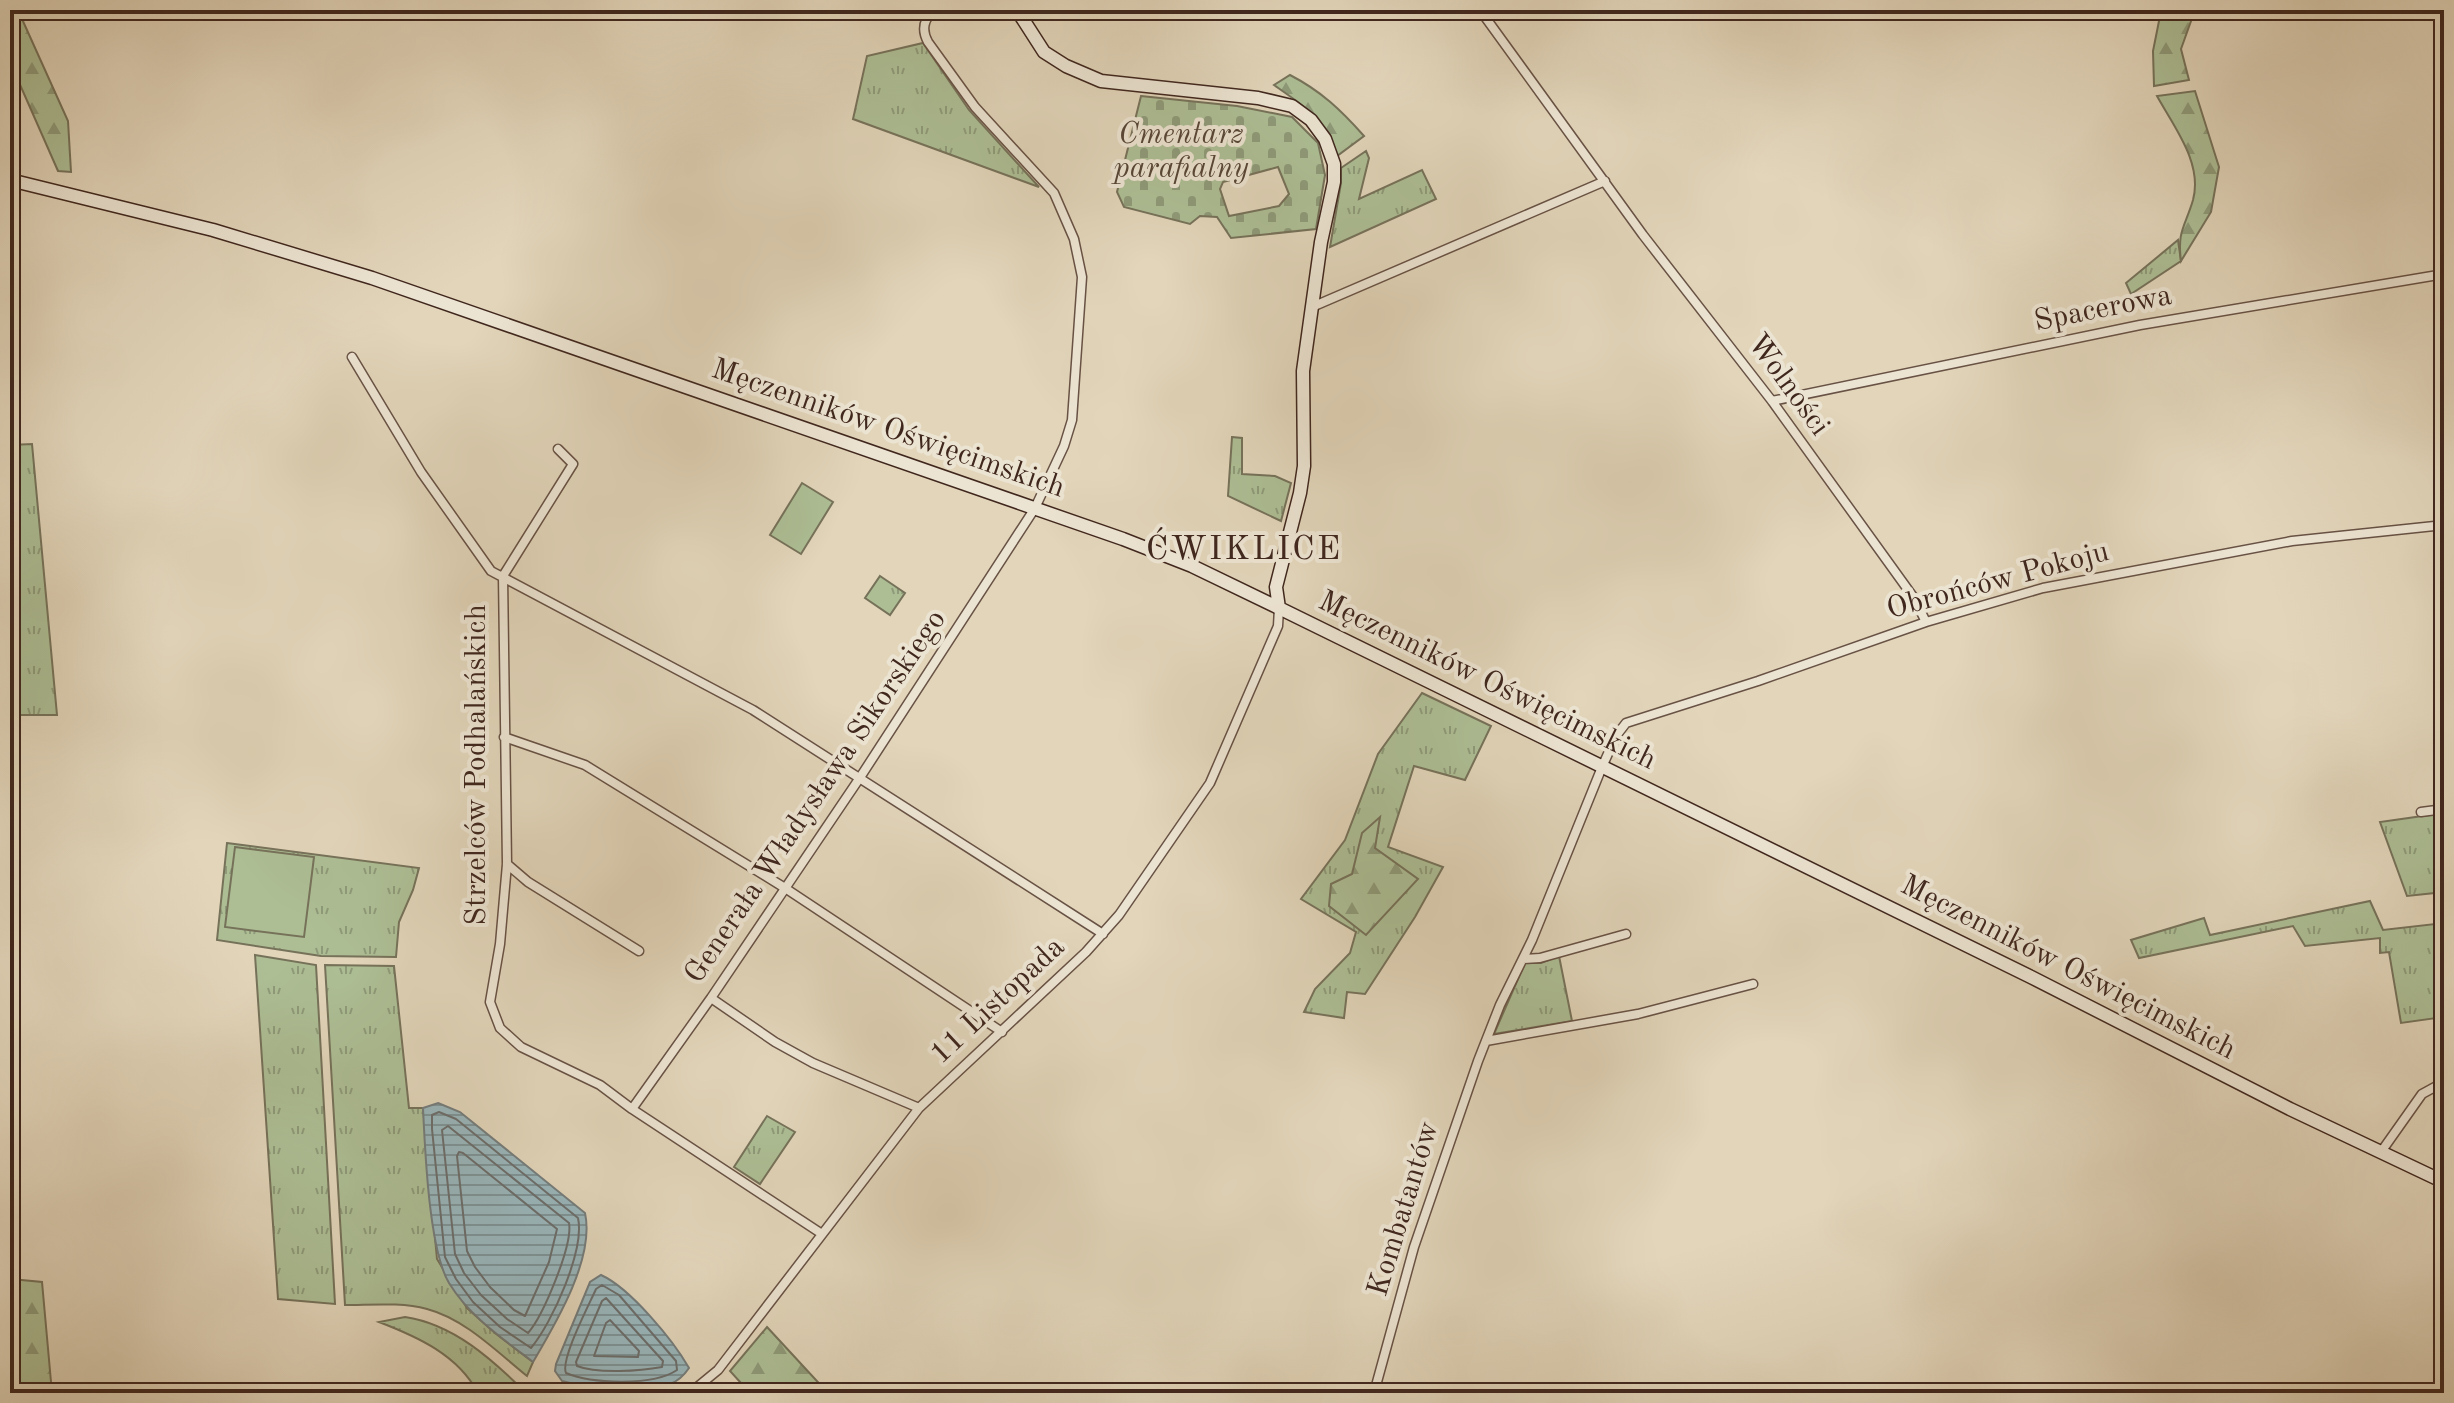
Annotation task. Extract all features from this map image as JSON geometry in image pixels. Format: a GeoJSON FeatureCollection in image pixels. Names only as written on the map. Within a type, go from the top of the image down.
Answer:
{"type":"FeatureCollection","features":[{"type":"Feature","properties":{"kind":"main road"},"geometry":{"type":"LineString","coordinates":[[1017,10],[1044,52],[1066,66],[1101,81],[1258,98],[1292,106],[1311,120],[1325,139],[1334,164],[1334,182],[1311,307],[1303,371],[1304,466],[1276,587],[1279,608]]}},
{"type":"Feature","properties":{"kind":"main road","name":"Męczenników Oświęcimskich"},"geometry":{"type":"LineString","coordinates":[[10,180],[199,226],[302,256],[1168,556],[2444,1182]]}},
{"type":"Feature","properties":{"kind":"street","name":"Generała Władysława Sikorskiego"},"geometry":{"type":"LineString","coordinates":[[632,1109],[861,776],[1035,508],[1064,446],[1072,420],[1082,277],[1074,239],[1054,193],[975,107],[928,42],[924,25],[934,10]]}},
{"type":"Feature","properties":{"kind":"street","name":"Wolności"},"geometry":{"type":"LineString","coordinates":[[1480,10],[1772,401],[1914,598],[1926,622]]}},
{"type":"Feature","properties":{"kind":"street"},"geometry":{"type":"LineString","coordinates":[[1311,307],[1605,181]]}},
{"type":"Feature","properties":{"kind":"street","name":"Spacerowa"},"geometry":{"type":"LineString","coordinates":[[1772,401],[2140,325],[2444,274]]}},
{"type":"Feature","properties":{"kind":"street","name":"Strzelców Podhalańskich"},"geometry":{"type":"LineString","coordinates":[[352,357],[421,472],[463,533],[491,571],[503,576],[507,864],[500,944],[490,1002],[496,1021],[521,1047],[600,1085],[822,1234]]}},
{"type":"Feature","properties":{"kind":"street"},"geometry":{"type":"LineString","coordinates":[[558,449],[573,464],[503,576],[634,649],[753,710],[861,776],[1103,934]]}},
{"type":"Feature","properties":{"kind":"street","name":"Obrońców Pokoju"},"geometry":{"type":"LineString","coordinates":[[1602,767],[1620,728],[1631,720],[1758,681],[1926,622],[2043,588],[2292,541],[2444,525]]}},
{"type":"Feature","properties":{"kind":"street","name":"11 Listopada"},"geometry":{"type":"LineString","coordinates":[[690,1393],[718,1370],[919,1108],[1103,934],[1162,856],[1210,783],[1278,626],[1279,608]]}},
{"type":"Feature","properties":{"kind":"street"},"geometry":{"type":"LineString","coordinates":[[504,737],[561,754],[585,765],[785,888],[1002,1032]]}},
{"type":"Feature","properties":{"kind":"street","name":"Kombatantów"},"geometry":{"type":"LineString","coordinates":[[1374,1393],[1448,1141],[1486,1041],[1602,767]]}},
{"type":"Feature","properties":{"kind":"street"},"geometry":{"type":"LineString","coordinates":[[2421,812],[2444,809]]}},
{"type":"Feature","properties":{"kind":"street"},"geometry":{"type":"LineString","coordinates":[[507,864],[528,882],[639,951]]}},
{"type":"Feature","properties":{"kind":"street"},"geometry":{"type":"LineString","coordinates":[[1523,959],[1540,958],[1626,934]]}},
{"type":"Feature","properties":{"kind":"street"},"geometry":{"type":"LineString","coordinates":[[1486,1041],[1638,1014],[1753,984]]}},
{"type":"Feature","properties":{"kind":"street"},"geometry":{"type":"LineString","coordinates":[[711,998],[800,1056],[919,1108]]}},
{"type":"Feature","properties":{"kind":"street"},"geometry":{"type":"LineString","coordinates":[[2381,1152],[2412,1107],[2432,1088],[2444,1082]]}},
{"type":"Feature","properties":{"kind":"street"},"geometry":{"type":"LineString","coordinates":[[2432,1088],[2444,1095]]}},
{"type":"Feature","properties":{"kind":"green space"},"geometry":{"type":"Polygon","coordinates":[[[10,10],[23,10],[22,19],[68,121],[71,172],[58,171],[10,62],[10,10]]]}},
{"type":"Feature","properties":{"kind":"green space"},"geometry":{"type":"Polygon","coordinates":[[[2195,10],[2181,49],[2189,80],[2154,86],[2153,51],[2161,11],[2195,10]]]}},
{"type":"Feature","properties":{"kind":"green space"},"geometry":{"type":"Polygon","coordinates":[[[923,43],[969,110],[1039,187],[853,119],[867,56],[923,43]]]}},
{"type":"Feature","properties":{"kind":"green space"},"geometry":{"type":"Polygon","coordinates":[[[1290,75],[1330,102],[1364,136],[1337,156],[1320,122],[1274,85],[1290,75]]]}},
{"type":"Feature","properties":{"kind":"green space"},"geometry":{"type":"Polygon","coordinates":[[[2195,91],[2219,167],[2211,212],[2181,261],[2181,236],[2193,200],[2194,172],[2185,146],[2157,96],[2195,91]]]}},
{"type":"Feature","properties":{"kind":"green space","name":"Cmentarz parafialny"},"geometry":{"type":"Polygon","coordinates":[[[1141,96],[1237,106],[1292,117],[1318,143],[1325,175],[1316,229],[1231,238],[1217,217],[1200,216],[1190,224],[1124,207],[1117,192],[1141,96]],[[1278,167],[1223,182],[1220,189],[1229,216],[1279,206],[1289,194],[1278,167]]]}},
{"type":"Feature","properties":{"kind":"green space"},"geometry":{"type":"Polygon","coordinates":[[[1366,151],[1369,158],[1359,199],[1422,170],[1436,199],[1330,247],[1341,168],[1366,151]]]}},
{"type":"Feature","properties":{"kind":"green space"},"geometry":{"type":"Polygon","coordinates":[[[2178,240],[2181,261],[2131,294],[2126,283],[2178,240]]]}},
{"type":"Feature","properties":{"kind":"green space"},"geometry":{"type":"Polygon","coordinates":[[[1232,437],[1242,438],[1242,474],[1275,476],[1291,483],[1281,521],[1228,496],[1232,437]]]}},
{"type":"Feature","properties":{"kind":"green space"},"geometry":{"type":"Polygon","coordinates":[[[32,444],[57,715],[10,715],[10,445],[32,444]]]}},
{"type":"Feature","properties":{"kind":"green space"},"geometry":{"type":"Polygon","coordinates":[[[802,483],[833,502],[801,554],[770,535],[802,483]]]}},
{"type":"Feature","properties":{"kind":"green space"},"geometry":{"type":"Polygon","coordinates":[[[880,576],[905,593],[890,615],[865,598],[880,576]]]}},
{"type":"Feature","properties":{"kind":"green space"},"geometry":{"type":"Polygon","coordinates":[[[1422,693],[1491,726],[1465,780],[1414,766],[1388,847],[1443,867],[1365,994],[1347,992],[1344,1018],[1304,1012],[1315,989],[1350,953],[1356,932],[1301,899],[1345,840],[1378,754],[1422,693]]]}},
{"type":"Feature","properties":{"kind":"green space"},"geometry":{"type":"Polygon","coordinates":[[[2444,813],[2444,892],[2407,896],[2380,822],[2444,813]]]}},
{"type":"Feature","properties":{"kind":"green space"},"geometry":{"type":"Polygon","coordinates":[[[1380,817],[1375,848],[1418,879],[1366,935],[1329,906],[1331,884],[1352,874],[1362,833],[1380,817]]]}},
{"type":"Feature","properties":{"kind":"green space"},"geometry":{"type":"Polygon","coordinates":[[[227,843],[419,868],[399,922],[396,957],[321,956],[217,940],[227,843]]]}},
{"type":"Feature","properties":{"kind":"green space"},"geometry":{"type":"Polygon","coordinates":[[[235,847],[314,857],[304,937],[225,927],[235,847]]]}},
{"type":"Feature","properties":{"kind":"green space"},"geometry":{"type":"Polygon","coordinates":[[[2370,901],[2383,930],[2435,924],[2444,971],[2444,1017],[2401,1023],[2389,952],[2380,953],[2380,938],[2305,946],[2293,926],[2139,958],[2131,940],[2204,918],[2210,935],[2370,901]]]}},
{"type":"Feature","properties":{"kind":"green space"},"geometry":{"type":"Polygon","coordinates":[[[255,955],[316,965],[335,1304],[278,1299],[255,955]]]}},
{"type":"Feature","properties":{"kind":"green space"},"geometry":{"type":"Polygon","coordinates":[[[1559,956],[1572,1021],[1494,1034],[1525,963],[1541,963],[1559,956]]]}},
{"type":"Feature","properties":{"kind":"green space"},"geometry":{"type":"Polygon","coordinates":[[[325,965],[394,966],[409,1108],[423,1108],[437,1259],[467,1308],[533,1362],[527,1376],[480,1337],[441,1314],[407,1305],[345,1305],[325,965]]]}},
{"type":"Feature","properties":{"kind":"green space"},"geometry":{"type":"Polygon","coordinates":[[[767,1116],[795,1132],[760,1184],[734,1167],[767,1116]]]}},
{"type":"Feature","properties":{"kind":"green space"},"geometry":{"type":"Polygon","coordinates":[[[11,1279],[42,1282],[52,1393],[20,1393],[11,1279]]]}},
{"type":"Feature","properties":{"kind":"green space"},"geometry":{"type":"Polygon","coordinates":[[[405,1317],[439,1327],[471,1345],[526,1393],[478,1393],[460,1368],[436,1349],[379,1322],[405,1317]]]}},
{"type":"Feature","properties":{"kind":"green space"},"geometry":{"type":"Polygon","coordinates":[[[767,1327],[828,1393],[750,1393],[730,1371],[767,1327]]]}},
{"type":"Feature","properties":{"kind":"water"},"geometry":{"type":"Polygon","coordinates":[[[438,1103],[460,1112],[585,1213],[587,1231],[579,1270],[562,1310],[533,1362],[466,1306],[442,1268],[429,1199],[423,1108],[438,1103]]]}},
{"type":"Feature","properties":{"kind":"water"},"geometry":{"type":"Polygon","coordinates":[[[601,1275],[625,1291],[673,1343],[689,1368],[678,1379],[646,1389],[600,1388],[562,1381],[555,1371],[556,1364],[590,1282],[601,1275]]]}},
{"type":"Feature","properties":{"kind":"district","name":"ĆWIKLICE"},"geometry":{"type":"Point","coordinates":[1244,550]}}]}
